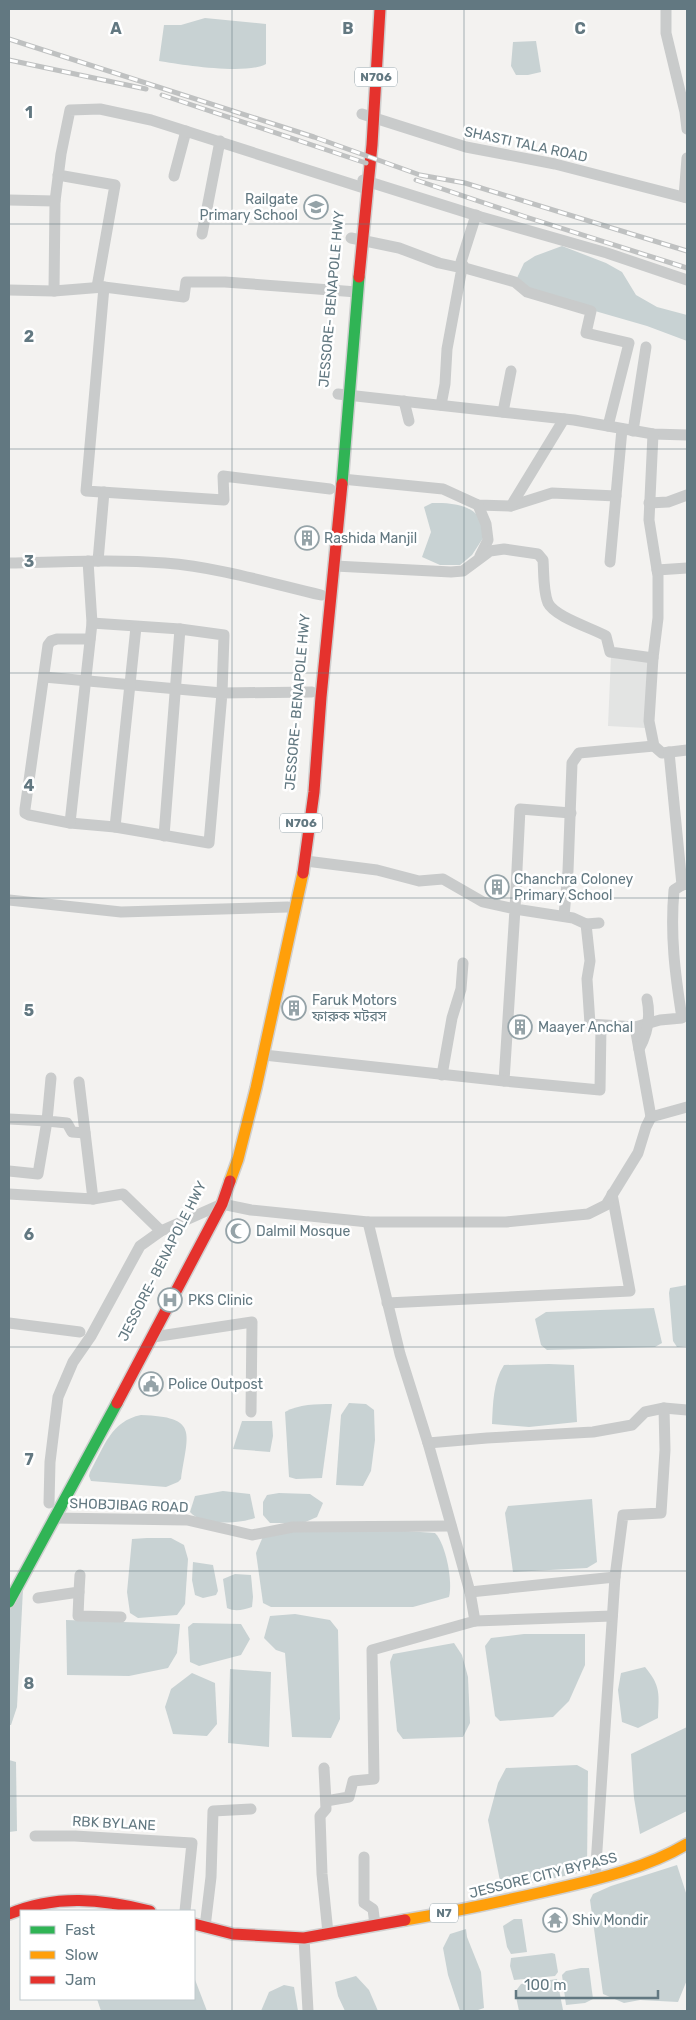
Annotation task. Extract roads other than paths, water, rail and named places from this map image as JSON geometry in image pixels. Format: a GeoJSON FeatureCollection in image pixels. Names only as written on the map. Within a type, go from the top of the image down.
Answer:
{"type":"FeatureCollection","features":[{"type":"Feature","properties":{"kind":"highway","name":"N706"},"geometry":{"type":"LineString","coordinates":[[366,118],[369,9]]}},
{"type":"Feature","properties":{"kind":"highway","name":"N706"},"geometry":{"type":"LineString","coordinates":[[366,118],[380,9]]}},
{"type":"Feature","properties":{"kind":"highway","name":"JESSORE- BENAPOLE HWY"},"geometry":{"type":"LineString","coordinates":[[352,291],[363,240],[360,183],[372,144],[366,118]]}},
{"type":"Feature","properties":{"kind":"highway","name":"JESSORE- BENAPOLE HWY"},"geometry":{"type":"LineString","coordinates":[[9,1602],[153,1337],[190,1262],[222,1204],[244,1140],[306,861],[342,479],[344,395],[352,291],[350,242]]}},
{"type":"Feature","properties":{"kind":"highway","name":"JESSORE- BENAPOLE HWY"},"geometry":{"type":"LineString","coordinates":[[180,1258],[207,1211],[231,1148],[288,907],[304,796],[330,489],[344,395]]}},
{"type":"Feature","properties":{"kind":"highway","name":"JESSORE- BENAPOLE HWY"},"geometry":{"type":"LineString","coordinates":[[121,1370],[162,1292]]}},
{"type":"Feature","properties":{"kind":"highway"},"geometry":{"type":"LineString","coordinates":[[40,1520],[61,1480]]}},
{"type":"Feature","properties":{"kind":"highway","name":"JESSORE CITY BYPASS"},"geometry":{"type":"LineString","coordinates":[[199,1925],[233,1934],[304,1938],[489,1904],[595,1880],[670,1854],[687,1844]]}},
{"type":"Feature","properties":{"kind":"highway"},"geometry":{"type":"LineString","coordinates":[[21,1910],[39,1904],[99,1899],[146,1910]]}},
{"type":"Feature","properties":{"kind":"street"},"geometry":{"type":"LineString","coordinates":[[666,9],[666,33],[685,112],[687,129]]}},
{"type":"Feature","properties":{"kind":"street"},"geometry":{"type":"LineString","coordinates":[[54,291],[55,201],[70,110],[100,109],[151,120],[360,183],[607,253],[687,280]]}},
{"type":"Feature","properties":{"kind":"street","name":"SHASTI TALA ROAD"},"geometry":{"type":"LineString","coordinates":[[366,118],[466,147],[555,164],[686,197]]}},
{"type":"Feature","properties":{"kind":"street"},"geometry":{"type":"LineString","coordinates":[[174,176],[186,131]]}},
{"type":"Feature","properties":{"kind":"street"},"geometry":{"type":"LineString","coordinates":[[202,234],[220,142]]}},
{"type":"Feature","properties":{"kind":"street"},"geometry":{"type":"LineString","coordinates":[[686,197],[687,158]]}},
{"type":"Feature","properties":{"kind":"street"},"geometry":{"type":"LineString","coordinates":[[58,174],[114,185],[101,287],[86,491],[224,500],[223,476],[330,489]]}},
{"type":"Feature","properties":{"kind":"street"},"geometry":{"type":"LineString","coordinates":[[9,200],[55,201]]}},
{"type":"Feature","properties":{"kind":"street"},"geometry":{"type":"LineString","coordinates":[[476,215],[462,262],[465,268],[515,282],[527,292],[591,311],[586,332],[629,343],[608,426]]}},
{"type":"Feature","properties":{"kind":"street"},"geometry":{"type":"LineString","coordinates":[[350,242],[363,240],[399,248],[439,263],[462,268],[447,349],[445,384],[441,405]]}},
{"type":"Feature","properties":{"kind":"street"},"geometry":{"type":"LineString","coordinates":[[9,290],[54,291],[101,287],[184,297],[186,282],[225,282],[352,291]]}},
{"type":"Feature","properties":{"kind":"street"},"geometry":{"type":"LineString","coordinates":[[610,562],[616,496],[627,430],[646,347]]}},
{"type":"Feature","properties":{"kind":"street"},"geometry":{"type":"LineString","coordinates":[[503,412],[511,371]]}},
{"type":"Feature","properties":{"kind":"street"},"geometry":{"type":"LineString","coordinates":[[344,395],[564,419],[653,434],[687,435]]}},
{"type":"Feature","properties":{"kind":"street"},"geometry":{"type":"LineString","coordinates":[[404,401],[409,421]]}},
{"type":"Feature","properties":{"kind":"street"},"geometry":{"type":"LineString","coordinates":[[511,506],[564,419]]}},
{"type":"Feature","properties":{"kind":"street"},"geometry":{"type":"LineString","coordinates":[[653,434],[649,520],[657,570],[658,618],[653,658],[649,722],[654,746],[662,752],[687,750]]}},
{"type":"Feature","properties":{"kind":"street"},"geometry":{"type":"LineString","coordinates":[[342,479],[443,490],[478,505],[511,506],[552,493],[616,496]]}},
{"type":"Feature","properties":{"kind":"street"},"geometry":{"type":"LineString","coordinates":[[70,823],[92,623],[93,561],[104,492]]}},
{"type":"Feature","properties":{"kind":"street"},"geometry":{"type":"LineString","coordinates":[[649,504],[668,502],[687,495]]}},
{"type":"Feature","properties":{"kind":"street"},"geometry":{"type":"LineString","coordinates":[[478,505],[486,524],[488,540],[479,559]]}},
{"type":"Feature","properties":{"kind":"street"},"geometry":{"type":"LineString","coordinates":[[335,566],[452,572],[463,571],[490,550],[504,549],[538,554],[543,560],[549,605],[560,615],[606,636],[610,652],[653,658]]}},
{"type":"Feature","properties":{"kind":"street"},"geometry":{"type":"LineString","coordinates":[[9,563],[93,561],[166,563],[232,574],[321,595]]}},
{"type":"Feature","properties":{"kind":"street"},"geometry":{"type":"LineString","coordinates":[[657,570],[687,568]]}},
{"type":"Feature","properties":{"kind":"street"},"geometry":{"type":"LineString","coordinates":[[90,639],[57,638],[48,645],[25,813],[70,823],[209,843],[222,693],[224,635],[180,629],[92,623]]}},
{"type":"Feature","properties":{"kind":"street"},"geometry":{"type":"LineString","coordinates":[[115,828],[136,627]]}},
{"type":"Feature","properties":{"kind":"street"},"geometry":{"type":"LineString","coordinates":[[164,836],[180,629]]}},
{"type":"Feature","properties":{"kind":"street"},"geometry":{"type":"LineString","coordinates":[[44,678],[222,693],[312,692]]}},
{"type":"Feature","properties":{"kind":"street"},"geometry":{"type":"LineString","coordinates":[[564,916],[571,812],[572,763],[579,753],[654,746]]}},
{"type":"Feature","properties":{"kind":"street"},"geometry":{"type":"LineString","coordinates":[[586,924],[590,961],[587,979],[590,1024],[636,1027],[660,1020],[682,1018],[672,940],[674,890],[685,885],[669,752]]}},
{"type":"Feature","properties":{"kind":"street"},"geometry":{"type":"LineString","coordinates":[[504,1081],[520,809],[571,812]]}},
{"type":"Feature","properties":{"kind":"street"},"geometry":{"type":"LineString","coordinates":[[306,861],[377,870],[420,881],[443,879],[483,902],[564,916],[586,924],[599,923]]}},
{"type":"Feature","properties":{"kind":"street"},"geometry":{"type":"LineString","coordinates":[[9,900],[121,912],[288,907]]}},
{"type":"Feature","properties":{"kind":"street"},"geometry":{"type":"LineString","coordinates":[[442,1074],[452,1018],[460,990],[462,963]]}},
{"type":"Feature","properties":{"kind":"street"},"geometry":{"type":"LineString","coordinates":[[639,1049],[646,1035],[650,1012],[647,1000]]}},
{"type":"Feature","properties":{"kind":"street"},"geometry":{"type":"LineString","coordinates":[[264,1055],[600,1090],[601,1026]]}},
{"type":"Feature","properties":{"kind":"street"},"geometry":{"type":"LineString","coordinates":[[49,1503],[50,1462],[58,1398],[73,1362],[91,1336],[140,1246],[161,1231],[222,1204],[251,1210],[368,1222],[506,1222],[588,1214],[606,1205],[638,1153],[651,1117],[636,1027]]}},
{"type":"Feature","properties":{"kind":"street"},"geometry":{"type":"LineString","coordinates":[[9,1171],[38,1174],[47,1121],[51,1078]]}},
{"type":"Feature","properties":{"kind":"street"},"geometry":{"type":"LineString","coordinates":[[79,1082],[93,1198]]}},
{"type":"Feature","properties":{"kind":"street"},"geometry":{"type":"LineString","coordinates":[[651,1117],[687,1107]]}},
{"type":"Feature","properties":{"kind":"street"},"geometry":{"type":"LineString","coordinates":[[9,1119],[67,1123],[72,1132],[85,1133]]}},
{"type":"Feature","properties":{"kind":"street"},"geometry":{"type":"LineString","coordinates":[[9,1194],[93,1198],[123,1194],[161,1231]]}},
{"type":"Feature","properties":{"kind":"street"},"geometry":{"type":"LineString","coordinates":[[387,1303],[630,1291],[612,1194]]}},
{"type":"Feature","properties":{"kind":"street"},"geometry":{"type":"LineString","coordinates":[[368,1222],[400,1354],[428,1443],[470,1592],[475,1621]]}},
{"type":"Feature","properties":{"kind":"street"},"geometry":{"type":"LineString","coordinates":[[153,1337],[252,1322],[251,1412]]}},
{"type":"Feature","properties":{"kind":"street"},"geometry":{"type":"LineString","coordinates":[[9,1323],[80,1332]]}},
{"type":"Feature","properties":{"kind":"street"},"geometry":{"type":"LineString","coordinates":[[428,1443],[593,1432],[632,1425],[645,1412],[664,1408],[687,1410]]}},
{"type":"Feature","properties":{"kind":"street"},"geometry":{"type":"LineString","coordinates":[[595,1880],[612,1616],[623,1515],[661,1512],[665,1450],[664,1408]]}},
{"type":"Feature","properties":{"kind":"street","name":"SHOBJIBAG ROAD"},"geometry":{"type":"LineString","coordinates":[[53,1518],[187,1520],[252,1535],[293,1527],[451,1526]]}},
{"type":"Feature","properties":{"kind":"street"},"geometry":{"type":"LineString","coordinates":[[80,1575],[78,1616],[121,1617]]}},
{"type":"Feature","properties":{"kind":"street"},"geometry":{"type":"LineString","coordinates":[[470,1592],[615,1577]]}},
{"type":"Feature","properties":{"kind":"street"},"geometry":{"type":"LineString","coordinates":[[38,1598],[79,1592]]}},
{"type":"Feature","properties":{"kind":"street"},"geometry":{"type":"LineString","coordinates":[[328,1933],[322,1874],[320,1816],[326,1809],[325,1793],[326,1801],[349,1797],[353,1781],[374,1779],[372,1650],[475,1621],[612,1616]]}},
{"type":"Feature","properties":{"kind":"street"},"geometry":{"type":"LineString","coordinates":[[199,1925],[211,1877],[213,1811],[251,1809]]}},
{"type":"Feature","properties":{"kind":"street","name":"RBK BYLANE"},"geometry":{"type":"LineString","coordinates":[[34,1836],[75,1836],[212,1844]]}},
{"type":"Feature","properties":{"kind":"street"},"geometry":{"type":"LineString","coordinates":[[185,1910],[192,1843]]}},
{"type":"Feature","properties":{"kind":"street"},"geometry":{"type":"LineString","coordinates":[[364,1857],[364,1903],[373,1909],[375,1925]]}},
{"type":"Feature","properties":{"kind":"street"},"geometry":{"type":"LineString","coordinates":[[304,1938],[308,2011]]}},
{"type":"Feature","properties":{"kind":"railway"},"geometry":{"type":"LineString","coordinates":[[9,39],[314,137],[420,175],[465,183],[687,251]]}},
{"type":"Feature","properties":{"kind":"railway"},"geometry":{"type":"LineString","coordinates":[[9,60],[146,89]]}},
{"type":"Feature","properties":{"kind":"railway"},"geometry":{"type":"LineString","coordinates":[[162,95],[366,163]]}},
{"type":"Feature","properties":{"kind":"railway"},"geometry":{"type":"LineString","coordinates":[[416,180],[687,268]]}},
{"type":"Feature","properties":{"kind":"place","name":"Railgate Primary School"},"geometry":{"type":"Point","coordinates":[316,207]}},
{"type":"Feature","properties":{"kind":"place","name":"Rashida Manjil"},"geometry":{"type":"Point","coordinates":[307,538]}},
{"type":"Feature","properties":{"kind":"place","name":"Chanchra Coloney Primary School"},"geometry":{"type":"Point","coordinates":[497,887]}},
{"type":"Feature","properties":{"kind":"place","name":"Faruk Motors ফারুক মটরস"},"geometry":{"type":"Point","coordinates":[294,1008]}},
{"type":"Feature","properties":{"kind":"place","name":"Maayer Anchal"},"geometry":{"type":"Point","coordinates":[520,1027]}},
{"type":"Feature","properties":{"kind":"place","name":"Dalmil Mosque"},"geometry":{"type":"Point","coordinates":[238,1231]}},
{"type":"Feature","properties":{"kind":"place","name":"PKS Clinic"},"geometry":{"type":"Point","coordinates":[170,1300]}},
{"type":"Feature","properties":{"kind":"place","name":"Police Outpost"},"geometry":{"type":"Point","coordinates":[151,1384]}},
{"type":"Feature","properties":{"kind":"place","name":"Shiv Mondir"},"geometry":{"type":"Point","coordinates":[555,1920]}}]}
